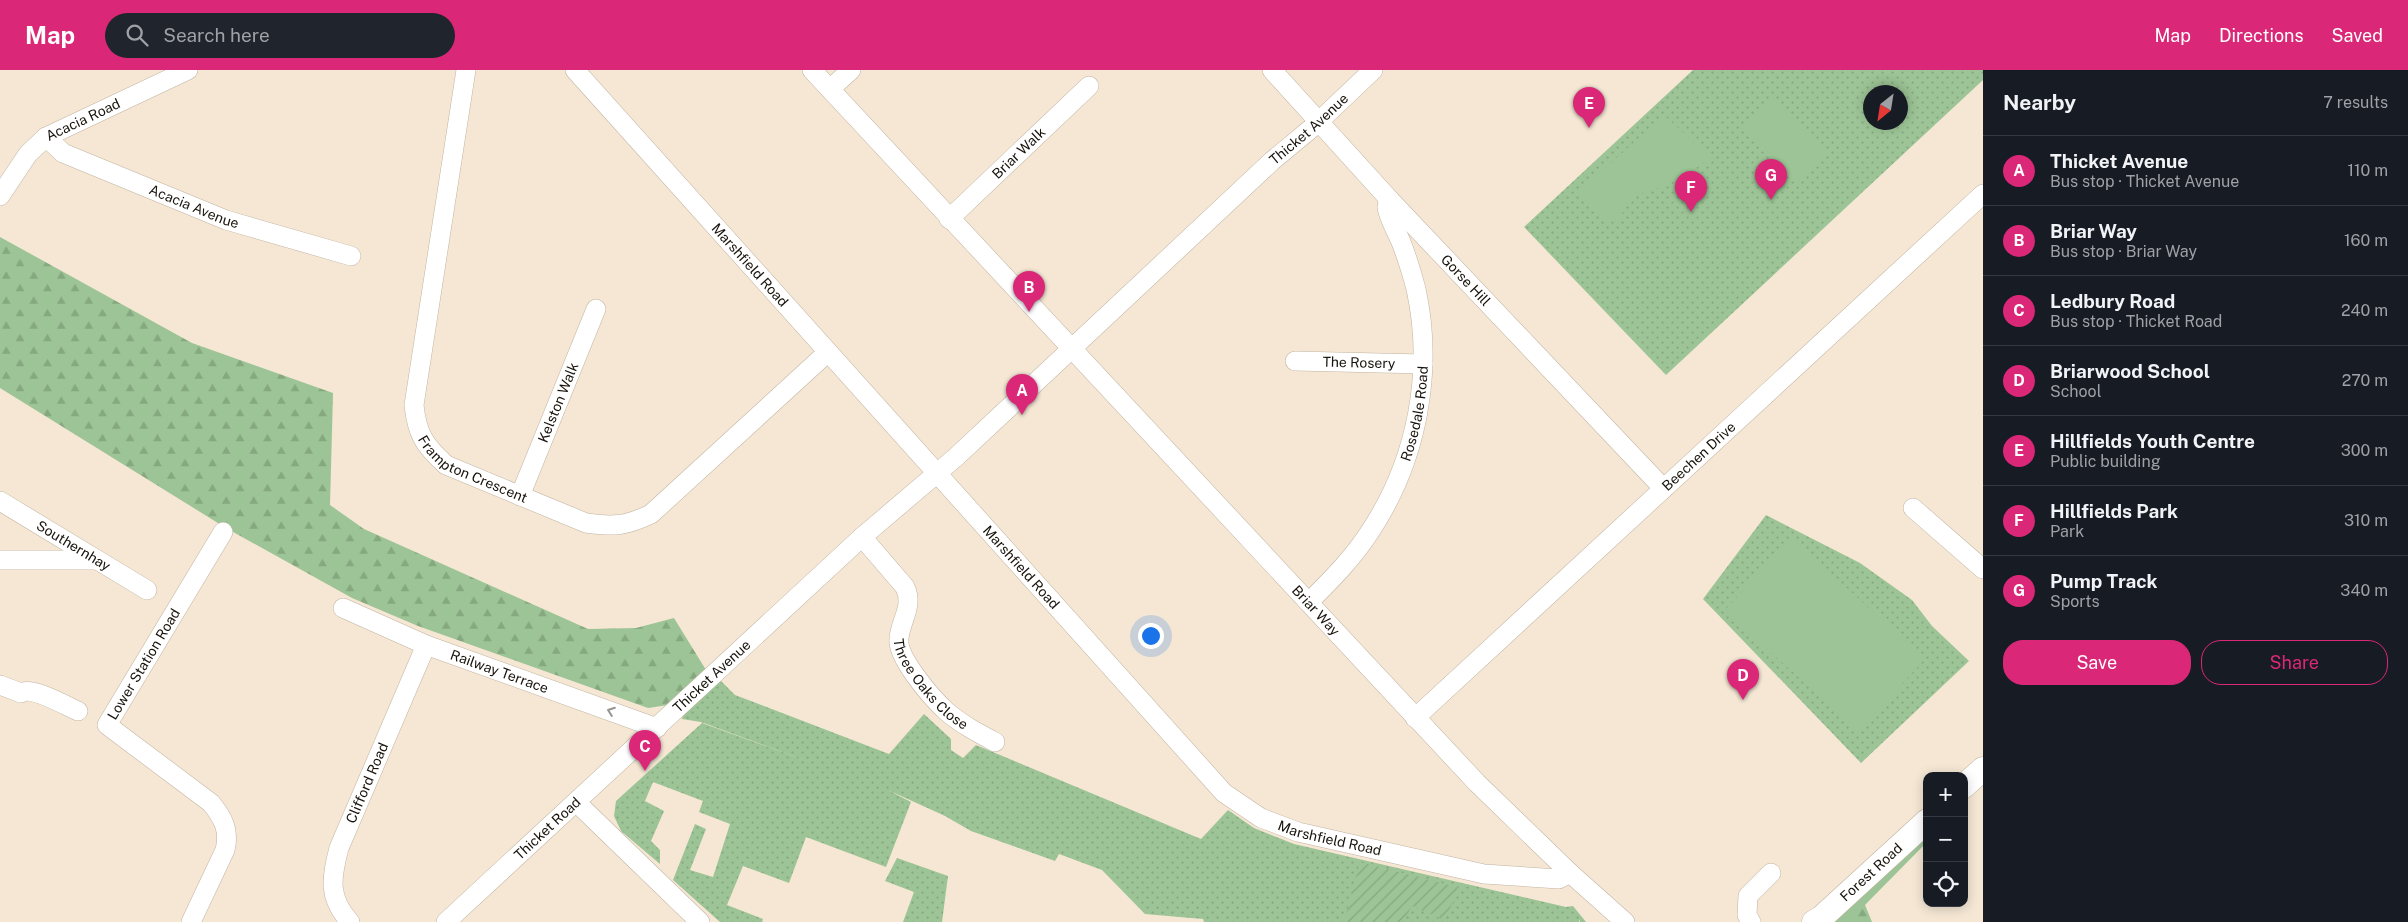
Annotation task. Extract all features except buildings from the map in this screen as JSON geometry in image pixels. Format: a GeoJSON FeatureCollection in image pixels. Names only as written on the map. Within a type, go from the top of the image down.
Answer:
{"type":"FeatureCollection","features":[{"type":"Feature","properties":{"kind":"main road"},"geometry":{"type":"LineString","coordinates":[[1968,782],[1983,769]]}},
{"type":"Feature","properties":{"kind":"main road","name":"Forest Road"},"geometry":{"type":"LineString","coordinates":[[1814,922],[1821,918],[1923,825]]}},
{"type":"Feature","properties":{"kind":"street","name":"Acacia Road"},"geometry":{"type":"LineString","coordinates":[[0,196],[6,170],[28,154],[46,137],[188,70]]}},
{"type":"Feature","properties":{"kind":"street","name":"Frampton Crescent"},"geometry":{"type":"LineString","coordinates":[[466,70],[414,405],[416,427],[428,449],[446,465],[586,523],[609,526],[629,525],[651,514],[828,352]]}},
{"type":"Feature","properties":{"kind":"street","name":"Marshfield Road"},"geometry":{"type":"LineString","coordinates":[[575,70],[1224,793],[1261,818],[1298,832],[1484,874],[1559,879],[1570,873]]}},
{"type":"Feature","properties":{"kind":"street","name":"Briar Way"},"geometry":{"type":"LineString","coordinates":[[812,70],[1483,790],[1570,873],[1625,922]]}},
{"type":"Feature","properties":{"kind":"street"},"geometry":{"type":"LineString","coordinates":[[830,90],[851,70]]}},
{"type":"Feature","properties":{"kind":"street","name":"Thicket Avenue"},"geometry":{"type":"LineString","coordinates":[[658,727],[862,537],[936,473],[1272,161],[1319,122],[1373,70]]}},
{"type":"Feature","properties":{"kind":"street","name":"Gorse Hill"},"geometry":{"type":"LineString","coordinates":[[1276,72],[1389,199],[1664,488]]}},
{"type":"Feature","properties":{"kind":"street","name":"Briar Walk"},"geometry":{"type":"LineString","coordinates":[[949,219],[1088,86]]}},
{"type":"Feature","properties":{"kind":"street","name":"Acacia Avenue"},"geometry":{"type":"LineString","coordinates":[[46,137],[63,153],[226,220],[351,256]]}},
{"type":"Feature","properties":{"kind":"street","name":"Beechen Drive"},"geometry":{"type":"LineString","coordinates":[[1415,718],[1983,194]]}},
{"type":"Feature","properties":{"kind":"street","name":"Rosedale Road"},"geometry":{"type":"LineString","coordinates":[[1309,602],[1344,567],[1371,530],[1394,489],[1412,442],[1423,364],[1422,325],[1416,289],[1405,252],[1387,207],[1389,199]]}},
{"type":"Feature","properties":{"kind":"street","name":"Kelston Walk"},"geometry":{"type":"LineString","coordinates":[[520,496],[596,309]]}},
{"type":"Feature","properties":{"kind":"street","name":"The Rosery"},"geometry":{"type":"LineString","coordinates":[[1294,361],[1423,364]]}},
{"type":"Feature","properties":{"kind":"street","name":"Southernhay"},"geometry":{"type":"LineString","coordinates":[[0,501],[147,590]]}},
{"type":"Feature","properties":{"kind":"street"},"geometry":{"type":"LineString","coordinates":[[1914,508],[1983,569]]}},
{"type":"Feature","properties":{"kind":"street","name":"Lower Station Road"},"geometry":{"type":"LineString","coordinates":[[191,922],[226,850],[229,837],[222,816],[211,803],[107,724],[223,532]]}},
{"type":"Feature","properties":{"kind":"street","name":"Three Oaks Close"},"geometry":{"type":"LineString","coordinates":[[862,537],[905,587],[909,596],[908,611],[899,636],[898,647],[904,662],[945,710],[971,729],[995,742]]}},
{"type":"Feature","properties":{"kind":"street"},"geometry":{"type":"LineString","coordinates":[[0,560],[97,560]]}},
{"type":"Feature","properties":{"kind":"street","name":"Railway Terrace"},"geometry":{"type":"LineString","coordinates":[[343,608],[426,645],[658,727]]}},
{"type":"Feature","properties":{"kind":"street","name":"Clifford Road"},"geometry":{"type":"LineString","coordinates":[[350,922],[338,909],[333,892],[334,869],[339,848],[426,645]]}},
{"type":"Feature","properties":{"kind":"street"},"geometry":{"type":"LineString","coordinates":[[0,685],[21,693],[25,691],[34,692],[78,711]]}},
{"type":"Feature","properties":{"kind":"street","name":"Thicket Road"},"geometry":{"type":"LineString","coordinates":[[446,922],[658,727]]}},
{"type":"Feature","properties":{"kind":"street"},"geometry":{"type":"LineString","coordinates":[[576,802],[700,922]]}},
{"type":"Feature","properties":{"kind":"street"},"geometry":{"type":"LineString","coordinates":[[1751,922],[1747,915],[1748,896],[1771,873]]}},
{"type":"Feature","properties":{"kind":"green space"},"geometry":{"type":"Polygon","coordinates":[[[1693,70],[1983,70],[1983,80],[1666,375],[1524,227],[1693,70]]]}},
{"type":"Feature","properties":{"kind":"green space"},"geometry":{"type":"Polygon","coordinates":[[[1771,97],[1827,155],[1798,183],[1742,125],[1771,97]]]}},
{"type":"Feature","properties":{"kind":"green space"},"geometry":{"type":"Polygon","coordinates":[[[1664,115],[1711,158],[1676,181],[1640,194],[1629,203],[1620,219],[1609,223],[1579,192],[1664,115]]]}},
{"type":"Feature","properties":{"kind":"green space"},"geometry":{"type":"Polygon","coordinates":[[[0,237],[192,343],[333,393],[330,505],[364,529],[588,629],[636,628],[674,618],[706,670],[668,705],[648,708],[418,626],[352,598],[226,528],[0,388],[0,237]]]}},
{"type":"Feature","properties":{"kind":"green space"},"geometry":{"type":"Polygon","coordinates":[[[1766,515],[1860,563],[1912,600],[1932,626],[1969,661],[1861,763],[1703,599],[1766,515]]]}},
{"type":"Feature","properties":{"kind":"green space"},"geometry":{"type":"Polygon","coordinates":[[[1792,538],[1925,659],[1858,732],[1725,610],[1792,538]]]}},
{"type":"Feature","properties":{"kind":"green space"},"geometry":{"type":"Polygon","coordinates":[[[720,680],[735,695],[889,754],[924,714],[951,739],[951,750],[963,758],[976,745],[1201,839],[1228,810],[1254,828],[1294,844],[1566,907],[1573,906],[1586,922],[1580,922],[1579,919],[1579,922],[1204,922],[1203,919],[1145,914],[1102,870],[1059,854],[1055,861],[971,831],[945,816],[888,790],[911,802],[886,867],[806,837],[789,883],[743,866],[727,905],[763,919],[762,922],[720,922],[673,880],[695,824],[706,829],[690,870],[713,877],[730,824],[699,812],[703,801],[653,782],[645,801],[664,811],[651,841],[660,850],[660,864],[621,831],[614,816],[616,801],[702,723],[818,765],[701,722],[682,719],[684,711],[720,680]]]}},
{"type":"Feature","properties":{"kind":"green space"},"geometry":{"type":"Polygon","coordinates":[[[1923,836],[1923,846],[1865,905],[1872,922],[1823,922],[1923,836]]]}},
{"type":"Feature","properties":{"kind":"green space"},"geometry":{"type":"Polygon","coordinates":[[[897,858],[948,876],[942,922],[903,922],[914,892],[885,881],[897,858]]]}},
{"type":"Feature","properties":{"kind":"green space"},"geometry":{"type":"Polygon","coordinates":[[[1360,862],[1460,888],[1444,920],[1412,906],[1403,922],[1344,922],[1360,862]]]}},
{"type":"Feature","properties":{"kind":"place","name":"Hillfields Youth Centre"},"geometry":{"type":"Point","coordinates":[1589,128]}},
{"type":"Feature","properties":{"kind":"place","name":"Pump Track"},"geometry":{"type":"Point","coordinates":[1771,200]}},
{"type":"Feature","properties":{"kind":"place","name":"Hillfields Park"},"geometry":{"type":"Point","coordinates":[1691,212]}},
{"type":"Feature","properties":{"kind":"place","name":"Briar Way"},"geometry":{"type":"Point","coordinates":[1029,312]}},
{"type":"Feature","properties":{"kind":"place","name":"Thicket Avenue"},"geometry":{"type":"Point","coordinates":[1022,415]}},
{"type":"Feature","properties":{"kind":"place","name":"Briarwood School"},"geometry":{"type":"Point","coordinates":[1743,700]}},
{"type":"Feature","properties":{"kind":"place","name":"Ledbury Road"},"geometry":{"type":"Point","coordinates":[645,771]}}]}
